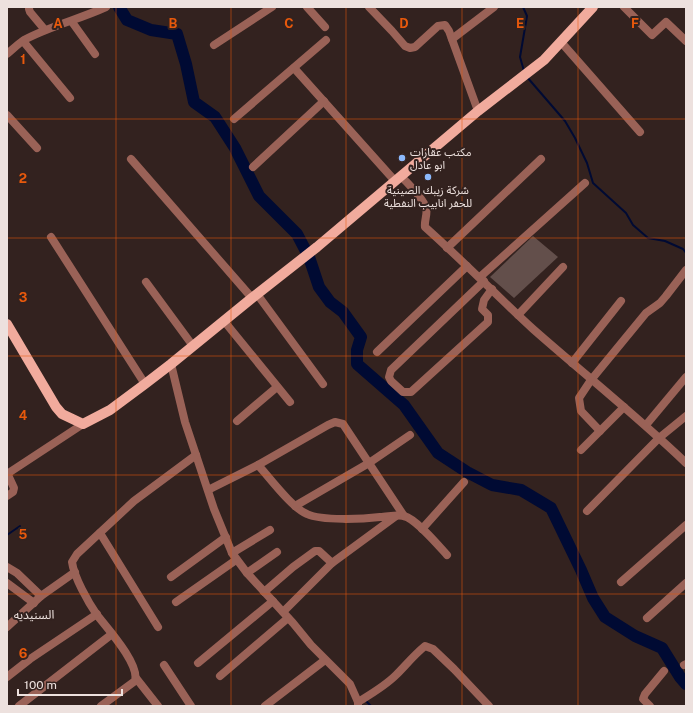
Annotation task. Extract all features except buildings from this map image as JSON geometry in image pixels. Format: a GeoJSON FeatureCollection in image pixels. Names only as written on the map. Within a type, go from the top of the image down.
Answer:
{"type":"FeatureCollection","features":[{"type":"Feature","properties":{"kind":"main road"},"geometry":{"type":"LineString","coordinates":[[7,324],[56,407],[62,414],[83,424],[110,410],[171,364],[317,247],[478,111],[544,60],[593,7]]}},
{"type":"Feature","properties":{"kind":"street"},"geometry":{"type":"LineString","coordinates":[[30,7],[30,12],[45,30]]}},
{"type":"Feature","properties":{"kind":"street"},"geometry":{"type":"LineString","coordinates":[[214,45],[272,7]]}},
{"type":"Feature","properties":{"kind":"street"},"geometry":{"type":"LineString","coordinates":[[307,7],[325,27]]}},
{"type":"Feature","properties":{"kind":"street"},"geometry":{"type":"LineString","coordinates":[[369,7],[405,46],[410,48],[415,47],[438,26],[445,25],[452,39],[478,111]]}},
{"type":"Feature","properties":{"kind":"street"},"geometry":{"type":"LineString","coordinates":[[452,39],[494,7]]}},
{"type":"Feature","properties":{"kind":"street"},"geometry":{"type":"LineString","coordinates":[[624,7],[652,34],[666,22],[686,41]]}},
{"type":"Feature","properties":{"kind":"street"},"geometry":{"type":"LineString","coordinates":[[7,54],[23,41],[45,30],[72,22],[105,8]]}},
{"type":"Feature","properties":{"kind":"street"},"geometry":{"type":"LineString","coordinates":[[72,22],[95,54]]}},
{"type":"Feature","properties":{"kind":"street"},"geometry":{"type":"LineString","coordinates":[[234,119],[326,40]]}},
{"type":"Feature","properties":{"kind":"street"},"geometry":{"type":"LineString","coordinates":[[23,41],[70,98]]}},
{"type":"Feature","properties":{"kind":"street"},"geometry":{"type":"LineString","coordinates":[[561,42],[640,132]]}},
{"type":"Feature","properties":{"kind":"street"},"geometry":{"type":"LineString","coordinates":[[294,68],[398,178],[424,202],[427,209],[424,221],[425,227],[492,288],[518,315],[684,458]]}},
{"type":"Feature","properties":{"kind":"street"},"geometry":{"type":"LineString","coordinates":[[253,167],[324,101]]}},
{"type":"Feature","properties":{"kind":"street"},"geometry":{"type":"LineString","coordinates":[[7,115],[37,148]]}},
{"type":"Feature","properties":{"kind":"street"},"geometry":{"type":"LineString","coordinates":[[131,159],[254,296],[323,384]]}},
{"type":"Feature","properties":{"kind":"street"},"geometry":{"type":"LineString","coordinates":[[447,248],[541,159]]}},
{"type":"Feature","properties":{"kind":"street"},"geometry":{"type":"LineString","coordinates":[[492,288],[482,305],[482,309],[489,318],[488,322],[483,327],[411,392],[403,392],[391,381],[389,377],[391,370],[482,279],[585,182]]}},
{"type":"Feature","properties":{"kind":"street"},"geometry":{"type":"LineString","coordinates":[[51,237],[145,384]]}},
{"type":"Feature","properties":{"kind":"street"},"geometry":{"type":"LineString","coordinates":[[376,352],[467,266]]}},
{"type":"Feature","properties":{"kind":"street"},"geometry":{"type":"LineString","coordinates":[[518,315],[563,267]]}},
{"type":"Feature","properties":{"kind":"street"},"geometry":{"type":"LineString","coordinates":[[600,432],[581,411],[579,398],[646,313],[660,304],[686,270]]}},
{"type":"Feature","properties":{"kind":"street"},"geometry":{"type":"LineString","coordinates":[[146,282],[193,346]]}},
{"type":"Feature","properties":{"kind":"street"},"geometry":{"type":"LineString","coordinates":[[572,363],[622,301]]}},
{"type":"Feature","properties":{"kind":"street"},"geometry":{"type":"LineString","coordinates":[[224,321],[290,402]]}},
{"type":"Feature","properties":{"kind":"street"},"geometry":{"type":"LineString","coordinates":[[171,364],[185,422],[208,490],[234,556],[247,573],[311,645],[350,684],[358,704],[396,675],[424,646],[433,649],[454,668],[489,706]]}},
{"type":"Feature","properties":{"kind":"street"},"geometry":{"type":"LineString","coordinates":[[646,425],[686,377]]}},
{"type":"Feature","properties":{"kind":"street"},"geometry":{"type":"LineString","coordinates":[[237,421],[277,387]]}},
{"type":"Feature","properties":{"kind":"street"},"geometry":{"type":"LineString","coordinates":[[581,450],[624,407]]}},
{"type":"Feature","properties":{"kind":"street"},"geometry":{"type":"LineString","coordinates":[[587,511],[660,438],[686,416]]}},
{"type":"Feature","properties":{"kind":"street"},"geometry":{"type":"LineString","coordinates":[[208,490],[258,465],[335,422],[343,424],[369,463],[400,516]]}},
{"type":"Feature","properties":{"kind":"street"},"geometry":{"type":"LineString","coordinates":[[7,496],[14,488],[8,475],[10,472],[83,424]]}},
{"type":"Feature","properties":{"kind":"street"},"geometry":{"type":"LineString","coordinates":[[295,506],[369,463],[410,435]]}},
{"type":"Feature","properties":{"kind":"street"},"geometry":{"type":"LineString","coordinates":[[158,706],[136,678],[128,656],[121,645],[96,614],[75,572],[72,562],[74,558],[100,532],[134,501],[196,455]]}},
{"type":"Feature","properties":{"kind":"street"},"geometry":{"type":"LineString","coordinates":[[258,465],[295,506],[307,514],[319,517],[360,519],[400,516],[411,520],[422,529],[447,555]]}},
{"type":"Feature","properties":{"kind":"street"},"geometry":{"type":"LineString","coordinates":[[422,529],[464,482]]}},
{"type":"Feature","properties":{"kind":"street"},"geometry":{"type":"LineString","coordinates":[[220,676],[285,615],[332,563],[400,516]]}},
{"type":"Feature","properties":{"kind":"street"},"geometry":{"type":"LineString","coordinates":[[621,582],[685,528]]}},
{"type":"Feature","properties":{"kind":"street"},"geometry":{"type":"LineString","coordinates":[[176,602],[234,556],[270,530]]}},
{"type":"Feature","properties":{"kind":"street"},"geometry":{"type":"LineString","coordinates":[[100,532],[158,627]]}},
{"type":"Feature","properties":{"kind":"street"},"geometry":{"type":"LineString","coordinates":[[171,577],[226,538]]}},
{"type":"Feature","properties":{"kind":"street"},"geometry":{"type":"LineString","coordinates":[[264,592],[293,567],[315,551],[319,551],[332,563]]}},
{"type":"Feature","properties":{"kind":"street"},"geometry":{"type":"LineString","coordinates":[[247,573],[277,552]]}},
{"type":"Feature","properties":{"kind":"street"},"geometry":{"type":"LineString","coordinates":[[7,567],[17,573],[41,596]]}},
{"type":"Feature","properties":{"kind":"street"},"geometry":{"type":"LineString","coordinates":[[7,627],[41,596],[75,572]]}},
{"type":"Feature","properties":{"kind":"street"},"geometry":{"type":"LineString","coordinates":[[7,583],[34,603]]}},
{"type":"Feature","properties":{"kind":"street"},"geometry":{"type":"LineString","coordinates":[[647,618],[686,583]]}},
{"type":"Feature","properties":{"kind":"street"},"geometry":{"type":"LineString","coordinates":[[198,662],[273,601]]}},
{"type":"Feature","properties":{"kind":"street"},"geometry":{"type":"LineString","coordinates":[[7,677],[30,659],[96,614]]}},
{"type":"Feature","properties":{"kind":"street"},"geometry":{"type":"LineString","coordinates":[[19,706],[112,634]]}},
{"type":"Feature","properties":{"kind":"street"},"geometry":{"type":"LineString","coordinates":[[265,706],[326,660]]}},
{"type":"Feature","properties":{"kind":"street"},"geometry":{"type":"LineString","coordinates":[[164,664],[191,706]]}},
{"type":"Feature","properties":{"kind":"street"},"geometry":{"type":"LineString","coordinates":[[650,706],[643,700],[645,694],[664,671]]}},
{"type":"Feature","properties":{"kind":"street"},"geometry":{"type":"LineString","coordinates":[[102,706],[129,686],[136,678]]}},
{"type":"Feature","properties":{"kind":"waterway"},"geometry":{"type":"LineString","coordinates":[[119,7],[127,20],[151,30],[177,34],[186,64],[194,102],[215,117],[235,148],[259,196],[297,234],[309,257],[319,287],[330,302],[343,312],[361,337],[357,350],[357,364],[404,405],[438,453],[467,472],[492,485],[521,490],[551,508],[593,598],[605,617],[635,636],[662,648],[686,684]]}},
{"type":"Feature","properties":{"kind":"waterway"},"geometry":{"type":"LineString","coordinates":[[523,7],[527,16],[520,57],[524,71]]}},
{"type":"Feature","properties":{"kind":"waterway"},"geometry":{"type":"LineString","coordinates":[[527,77],[565,121],[587,163],[593,183],[626,213],[633,225],[648,238],[665,241],[683,249],[686,253]]}},
{"type":"Feature","properties":{"kind":"waterway"},"geometry":{"type":"LineString","coordinates":[[7,535],[20,526]]}},
{"type":"Feature","properties":{"kind":"waterway"},"geometry":{"type":"LineString","coordinates":[[366,701],[371,706]]}},
{"type":"Feature","properties":{"kind":"place","name":"مكتب عقارات ابو عادل"},"geometry":{"type":"Point","coordinates":[402,158]}},
{"type":"Feature","properties":{"kind":"place","name":"شركة زيبك الصينية للحفر انابيب النفطية"},"geometry":{"type":"Point","coordinates":[428,177]}},
{"type":"Feature","properties":{"kind":"district","name":"السنيديه"},"geometry":{"type":"Point","coordinates":[34,615]}}]}
